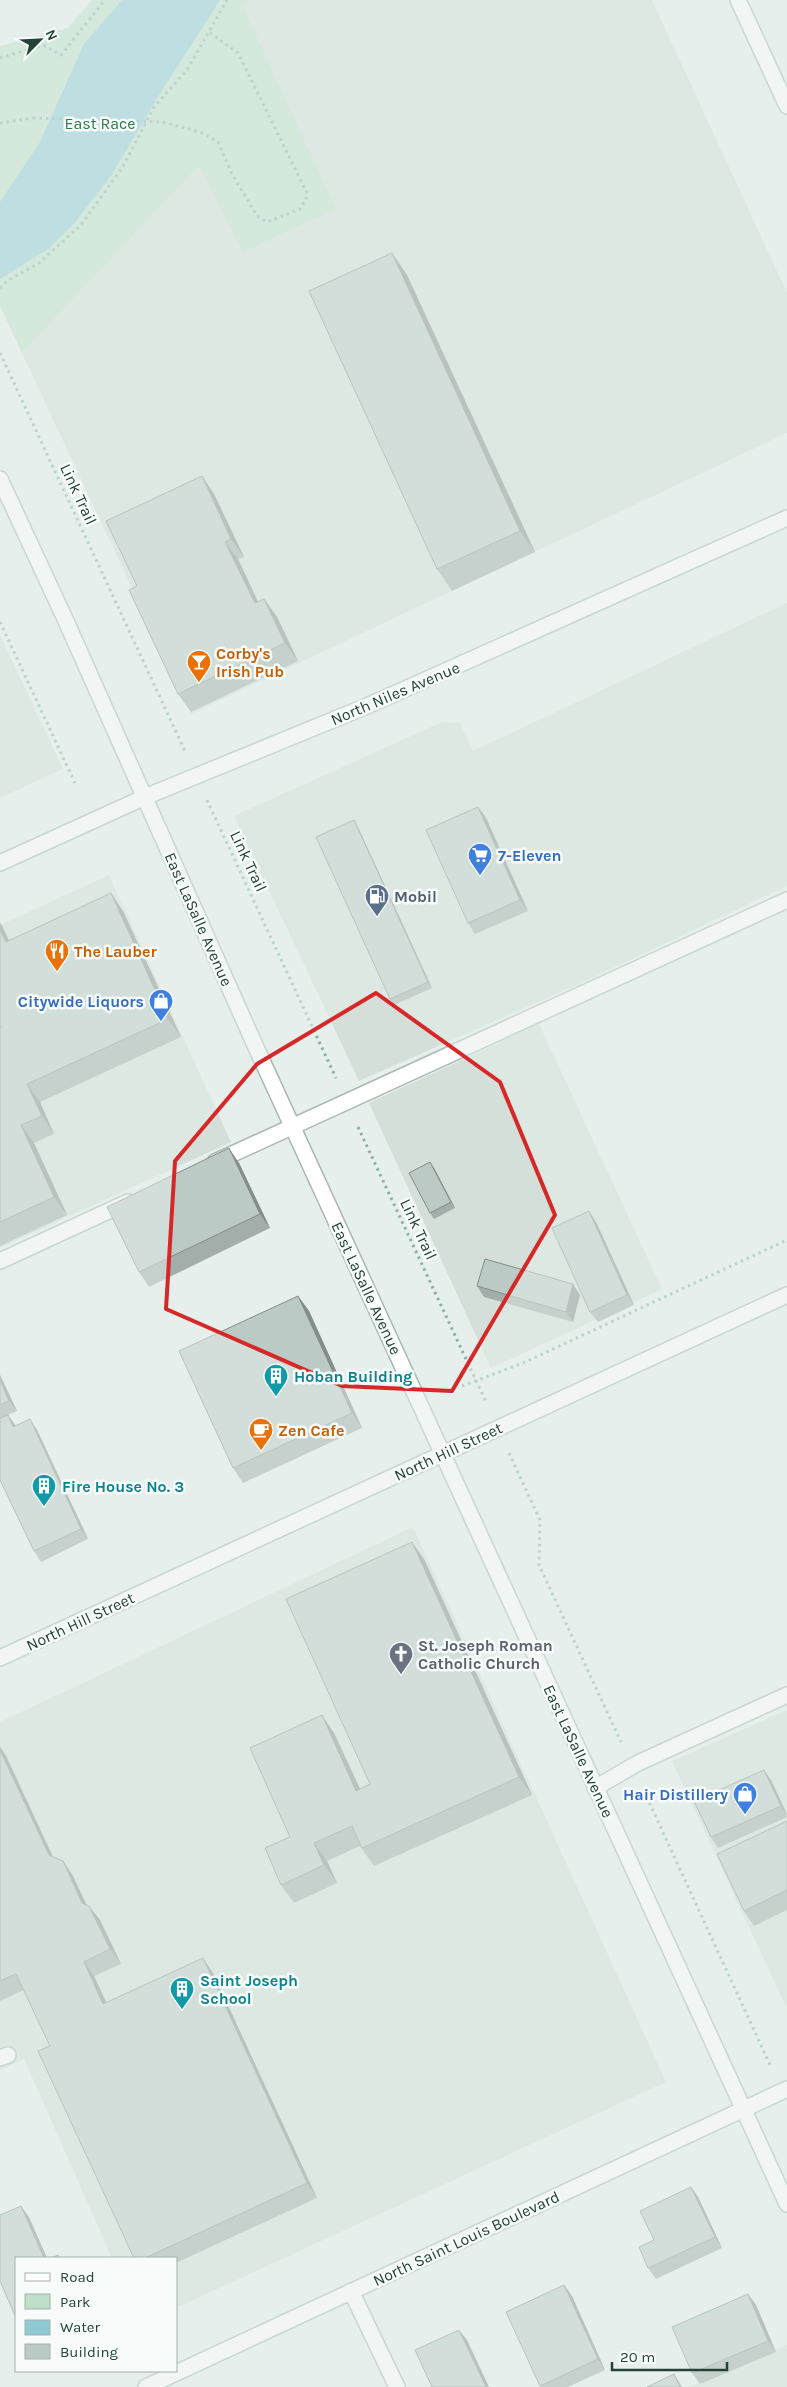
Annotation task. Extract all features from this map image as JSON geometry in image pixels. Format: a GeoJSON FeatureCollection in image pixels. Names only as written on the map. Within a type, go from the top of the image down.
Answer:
{"type":"FeatureCollection","features":[{"type":"Feature","properties":{"kind":"street"},"geometry":{"type":"LineString","coordinates":[[738,0],[787,106]]}},
{"type":"Feature","properties":{"kind":"street","name":"East LaSalle Avenue"},"geometry":{"type":"LineString","coordinates":[[0,479],[442,1454],[787,2204]]}},
{"type":"Feature","properties":{"kind":"street","name":"North Niles Avenue"},"geometry":{"type":"LineString","coordinates":[[0,863],[145,797],[376,702],[787,518]]}},
{"type":"Feature","properties":{"kind":"street"},"geometry":{"type":"LineString","coordinates":[[206,1166],[787,900]]}},
{"type":"Feature","properties":{"kind":"street"},"geometry":{"type":"LineString","coordinates":[[0,1261],[143,1195]]}},
{"type":"Feature","properties":{"kind":"street","name":"North Hill Street"},"geometry":{"type":"LineString","coordinates":[[0,1658],[787,1295]]}},
{"type":"Feature","properties":{"kind":"street"},"geometry":{"type":"LineString","coordinates":[[596,1788],[638,1763],[787,1695]]}},
{"type":"Feature","properties":{"kind":"street","name":"North Saint Louis Boulevard"},"geometry":{"type":"LineString","coordinates":[[146,2387],[787,2089]]}},
{"type":"Feature","properties":{"kind":"street"},"geometry":{"type":"LineString","coordinates":[[351,2291],[397,2387]]}},
{"type":"Feature","properties":{"kind":"path"},"geometry":{"type":"LineString","coordinates":[[0,58],[43,45],[61,55],[105,0]]}},
{"type":"Feature","properties":{"kind":"path"},"geometry":{"type":"LineString","coordinates":[[0,288],[7,281],[39,263],[81,225],[122,168],[154,107],[187,70],[228,0]]}},
{"type":"Feature","properties":{"kind":"path"},"geometry":{"type":"LineString","coordinates":[[0,123],[33,118],[163,122],[200,132],[218,142],[232,174],[257,216],[266,222],[300,209],[308,195],[238,53],[208,32]]}},
{"type":"Feature","properties":{"kind":"path","name":"Link Trail"},"geometry":{"type":"LineString","coordinates":[[0,353],[480,1389]]}},
{"type":"Feature","properties":{"kind":"path"},"geometry":{"type":"LineString","coordinates":[[0,622],[75,783]]}},
{"type":"Feature","properties":{"kind":"path"},"geometry":{"type":"LineString","coordinates":[[462,1386],[523,1363],[787,1240]]}},
{"type":"Feature","properties":{"kind":"highlighted area"},"geometry":{"type":"Polygon","coordinates":[[[376,993],[500,1082],[555,1215],[452,1391],[342,1386],[166,1309],[175,1161],[257,1064],[376,993]]]}},
{"type":"Feature","properties":{"kind":"shaded area"},"geometry":{"type":"Polygon","coordinates":[[[248,0],[652,0],[787,293],[787,433],[191,714],[22,353],[199,164],[242,7],[248,0]]]}},
{"type":"Feature","properties":{"kind":"shaded area"},"geometry":{"type":"Polygon","coordinates":[[[787,603],[787,886],[581,983],[359,1081],[234,816],[442,722],[460,723],[473,751],[787,603]]]}},
{"type":"Feature","properties":{"kind":"shaded area"},"geometry":{"type":"Polygon","coordinates":[[[0,635],[63,769],[0,798],[0,635]]]}},
{"type":"Feature","properties":{"kind":"shaded area"},"geometry":{"type":"Polygon","coordinates":[[[109,875],[231,1142],[0,1248],[0,925],[109,875]]]}},
{"type":"Feature","properties":{"kind":"shaded area"},"geometry":{"type":"Polygon","coordinates":[[[539,1024],[662,1289],[491,1368],[369,1103],[539,1024]]]}},
{"type":"Feature","properties":{"kind":"shaded area"},"geometry":{"type":"Polygon","coordinates":[[[413,1527],[666,2082],[178,2307],[178,2257],[112,2257],[24,2059],[0,2070],[0,1722],[413,1527]]]}},
{"type":"Feature","properties":{"kind":"shaded area"},"geometry":{"type":"Polygon","coordinates":[[[787,1710],[787,2009],[672,1761],[787,1710]]]}},
{"type":"Feature","properties":{"kind":"shaded area"},"geometry":{"type":"Polygon","coordinates":[[[787,2345],[787,2387],[690,2387],[787,2345]]]}},
{"type":"Feature","properties":{"kind":"green space","name":"East Race"},"geometry":{"type":"Polygon","coordinates":[[[92,0],[248,0],[243,7],[336,209],[243,252],[199,165],[22,353],[0,306],[0,46],[68,28],[92,0]]]}},
{"type":"Feature","properties":{"kind":"water","name":"East Race"},"geometry":{"type":"Polygon","coordinates":[[[122,0],[220,0],[156,100],[111,176],[72,226],[48,249],[0,279],[0,202],[39,144],[84,44],[122,0]]]}},
{"type":"Feature","properties":{"kind":"building"},"geometry":{"type":"Polygon","coordinates":[[[392,253],[520,531],[437,569],[309,291],[392,253]]]}},
{"type":"Feature","properties":{"kind":"building"},"geometry":{"type":"Polygon","coordinates":[[[202,476],[231,539],[225,542],[255,603],[264,599],[285,643],[178,694],[129,590],[137,586],[106,521],[202,476]]]}},
{"type":"Feature","properties":{"kind":"building","name":"7-Eleven"},"geometry":{"type":"Polygon","coordinates":[[[478,807],[520,900],[468,923],[426,830],[478,807]]]}},
{"type":"Feature","properties":{"kind":"building","name":"Mobil"},"geometry":{"type":"Polygon","coordinates":[[[354,820],[428,982],[390,999],[316,837],[354,820]]]}},
{"type":"Feature","properties":{"kind":"building"},"geometry":{"type":"Polygon","coordinates":[[[111,893],[168,1019],[27,1084],[42,1116],[21,1125],[54,1197],[0,1222],[0,930],[6,942],[111,893]]]}},
{"type":"Feature","properties":{"kind":"building"},"geometry":{"type":"Polygon","coordinates":[[[229,1148],[260,1214],[139,1272],[107,1207],[229,1148]]]}},
{"type":"Feature","properties":{"kind":"building"},"geometry":{"type":"Polygon","coordinates":[[[430,1162],[451,1202],[430,1213],[409,1173],[430,1162]]]}},
{"type":"Feature","properties":{"kind":"building"},"geometry":{"type":"Polygon","coordinates":[[[589,1211],[627,1295],[590,1312],[552,1228],[589,1211]]]}},
{"type":"Feature","properties":{"kind":"building"},"geometry":{"type":"Polygon","coordinates":[[[485,1259],[573,1284],[566,1312],[477,1286],[485,1259]]]}},
{"type":"Feature","properties":{"kind":"building","name":"Hoban Building"},"geometry":{"type":"Polygon","coordinates":[[[298,1296],[352,1413],[233,1468],[179,1351],[298,1296]]]}},
{"type":"Feature","properties":{"kind":"building"},"geometry":{"type":"Polygon","coordinates":[[[0,1380],[9,1401],[0,1405],[0,1380]]]}},
{"type":"Feature","properties":{"kind":"building","name":"Fire House No. 3"},"geometry":{"type":"Polygon","coordinates":[[[8,1415],[13,1427],[30,1419],[81,1529],[34,1551],[0,1480],[0,1418],[8,1415]]]}},
{"type":"Feature","properties":{"kind":"building","name":"St. Joseph Roman Catholic Church"},"geometry":{"type":"Polygon","coordinates":[[[412,1542],[519,1777],[362,1848],[352,1826],[314,1843],[324,1865],[281,1885],[265,1848],[290,1837],[250,1748],[322,1715],[356,1791],[370,1784],[286,1599],[412,1542]]]}},
{"type":"Feature","properties":{"kind":"building","name":"Saint Joseph School"},"geometry":{"type":"Polygon","coordinates":[[[0,1750],[49,1855],[63,1861],[82,1903],[89,1906],[110,1949],[84,1962],[103,2004],[203,1958],[307,2183],[147,2257],[134,2257],[38,2051],[50,2046],[16,1974],[0,1981],[0,1750]]]}},
{"type":"Feature","properties":{"kind":"building","name":"Hair Distillery"},"geometry":{"type":"Polygon","coordinates":[[[764,1770],[781,1806],[711,1837],[694,1801],[764,1770]]]}},
{"type":"Feature","properties":{"kind":"building"},"geometry":{"type":"Polygon","coordinates":[[[787,1821],[787,1890],[744,1911],[717,1854],[787,1821]]]}},
{"type":"Feature","properties":{"kind":"building"},"geometry":{"type":"Polygon","coordinates":[[[691,2187],[715,2237],[648,2268],[639,2247],[654,2240],[640,2211],[691,2187]]]}},
{"type":"Feature","properties":{"kind":"building"},"geometry":{"type":"Polygon","coordinates":[[[21,2206],[44,2257],[15,2257],[15,2316],[0,2281],[0,2215],[21,2206]]]}},
{"type":"Feature","properties":{"kind":"building"},"geometry":{"type":"Polygon","coordinates":[[[564,2285],[598,2359],[540,2386],[506,2312],[564,2285]]]}},
{"type":"Feature","properties":{"kind":"building"},"geometry":{"type":"Polygon","coordinates":[[[748,2294],[768,2341],[692,2373],[672,2327],[748,2294]]]}},
{"type":"Feature","properties":{"kind":"building"},"geometry":{"type":"Polygon","coordinates":[[[459,2330],[486,2387],[432,2387],[415,2350],[459,2330]]]}},
{"type":"Feature","properties":{"kind":"building"},"geometry":{"type":"Polygon","coordinates":[[[674,2374],[680,2387],[647,2387],[674,2374]]]}},
{"type":"Feature","properties":{"kind":"place","name":"Corby's Irish Pub"},"geometry":{"type":"Point","coordinates":[199,683]}},
{"type":"Feature","properties":{"kind":"place","name":"7-Eleven"},"geometry":{"type":"Point","coordinates":[480,876]}},
{"type":"Feature","properties":{"kind":"place","name":"Mobil"},"geometry":{"type":"Point","coordinates":[377,917]}},
{"type":"Feature","properties":{"kind":"place","name":"The Lauber"},"geometry":{"type":"Point","coordinates":[57,972]}},
{"type":"Feature","properties":{"kind":"place","name":"Citywide Liquors"},"geometry":{"type":"Point","coordinates":[161,1022]}},
{"type":"Feature","properties":{"kind":"place","name":"Hoban Building"},"geometry":{"type":"Point","coordinates":[276,1397]}},
{"type":"Feature","properties":{"kind":"place","name":"Zen Cafe"},"geometry":{"type":"Point","coordinates":[261,1451]}},
{"type":"Feature","properties":{"kind":"place","name":"Fire House No. 3"},"geometry":{"type":"Point","coordinates":[44,1507]}},
{"type":"Feature","properties":{"kind":"place","name":"St. Joseph Roman Catholic Church"},"geometry":{"type":"Point","coordinates":[401,1675]}},
{"type":"Feature","properties":{"kind":"place","name":"Hair Distillery"},"geometry":{"type":"Point","coordinates":[745,1815]}},
{"type":"Feature","properties":{"kind":"place","name":"Saint Joseph School"},"geometry":{"type":"Point","coordinates":[182,2010]}}]}
